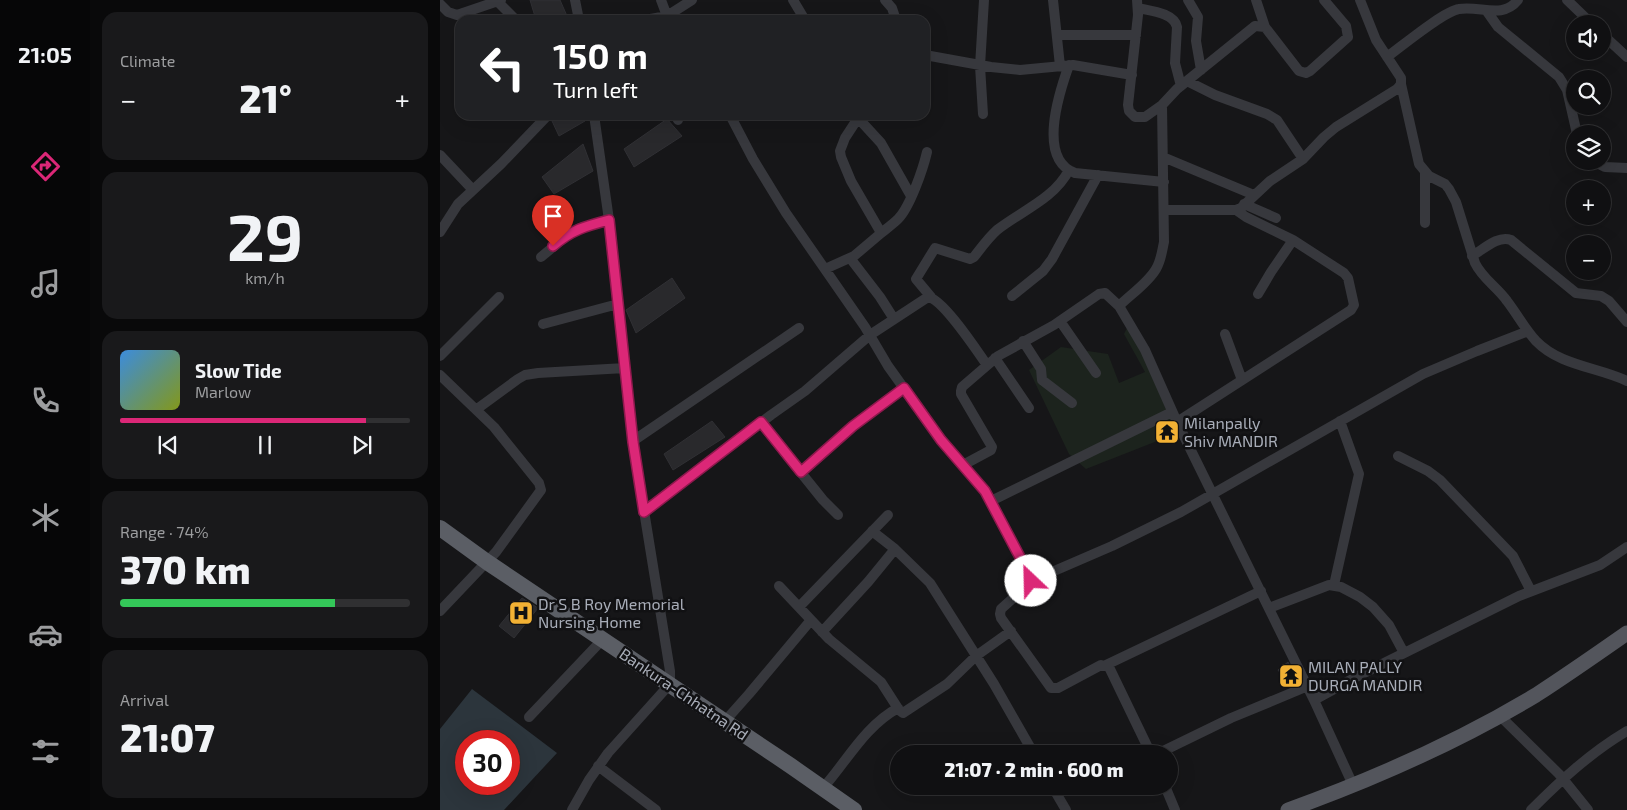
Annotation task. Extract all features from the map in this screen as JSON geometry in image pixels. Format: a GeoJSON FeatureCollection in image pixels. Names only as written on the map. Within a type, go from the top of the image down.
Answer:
{"type":"FeatureCollection","features":[{"type":"Feature","properties":{"kind":"highway","name":"Bankura-Chhatna Rd"},"geometry":{"type":"LineString","coordinates":[[440,528],[854,810]]}},
{"type":"Feature","properties":{"kind":"main road"},"geometry":{"type":"LineString","coordinates":[[1288,810],[1353,785],[1444,744],[1499,715],[1569,674],[1627,633]]}},
{"type":"Feature","properties":{"kind":"street"},"geometry":{"type":"LineString","coordinates":[[575,0],[578,15]]}},
{"type":"Feature","properties":{"kind":"street"},"geometry":{"type":"LineString","coordinates":[[661,0],[668,15]]}},
{"type":"Feature","properties":{"kind":"street"},"geometry":{"type":"LineString","coordinates":[[673,15],[692,0]]}},
{"type":"Feature","properties":{"kind":"street"},"geometry":{"type":"LineString","coordinates":[[793,0],[802,15]]}},
{"type":"Feature","properties":{"kind":"street"},"geometry":{"type":"LineString","coordinates":[[885,0],[892,8],[894,15]]}},
{"type":"Feature","properties":{"kind":"street"},"geometry":{"type":"LineString","coordinates":[[982,114],[980,66],[984,0]]}},
{"type":"Feature","properties":{"kind":"street"},"geometry":{"type":"LineString","coordinates":[[1053,0],[1065,66],[1053,132],[1063,166],[1076,173],[1164,182]]}},
{"type":"Feature","properties":{"kind":"street"},"geometry":{"type":"LineString","coordinates":[[1188,0],[1198,17],[1196,41],[1201,70]]}},
{"type":"Feature","properties":{"kind":"street"},"geometry":{"type":"LineString","coordinates":[[1256,0],[1265,27],[1300,71],[1306,73],[1324,60],[1348,37],[1346,26],[1324,0]]}},
{"type":"Feature","properties":{"kind":"street"},"geometry":{"type":"LineString","coordinates":[[1360,0],[1372,32],[1402,78],[1401,84],[1419,164],[1425,173],[1449,189],[1456,202],[1478,271],[1502,294],[1528,332],[1543,347],[1566,361],[1627,381]]}},
{"type":"Feature","properties":{"kind":"street"},"geometry":{"type":"LineString","coordinates":[[1567,0],[1583,15]]}},
{"type":"Feature","properties":{"kind":"street"},"geometry":{"type":"LineString","coordinates":[[440,4],[448,12],[457,15],[499,1],[512,15]]}},
{"type":"Feature","properties":{"kind":"street"},"geometry":{"type":"LineString","coordinates":[[1387,57],[1452,10],[1468,8],[1496,11],[1506,10],[1514,2]]}},
{"type":"Feature","properties":{"kind":"street"},"geometry":{"type":"LineString","coordinates":[[1265,27],[1259,26],[1251,29],[1184,83],[1162,105],[1145,117],[1135,118],[1131,114],[1128,105],[1138,4],[1176,22],[1175,63],[1184,83],[1267,114],[1277,120],[1303,159]]}},
{"type":"Feature","properties":{"kind":"street"},"geometry":{"type":"LineString","coordinates":[[1486,10],[1498,27],[1559,77],[1567,90],[1575,125]]}},
{"type":"Feature","properties":{"kind":"street"},"geometry":{"type":"LineString","coordinates":[[1058,35],[1136,35]]}},
{"type":"Feature","properties":{"kind":"street"},"geometry":{"type":"LineString","coordinates":[[1611,42],[1627,57]]}},
{"type":"Feature","properties":{"kind":"street"},"geometry":{"type":"LineString","coordinates":[[930,55],[980,66],[1020,70],[1084,66],[1132,75]]}},
{"type":"Feature","properties":{"kind":"street"},"geometry":{"type":"LineString","coordinates":[[1240,207],[1270,181],[1303,159],[1336,127],[1393,92],[1401,84]]}},
{"type":"Feature","properties":{"kind":"street"},"geometry":{"type":"LineString","coordinates":[[1119,306],[1157,268],[1164,242],[1162,105]]}},
{"type":"Feature","properties":{"kind":"street"},"geometry":{"type":"LineString","coordinates":[[440,232],[458,204],[501,164],[543,120]]}},
{"type":"Feature","properties":{"kind":"street"},"geometry":{"type":"LineString","coordinates":[[572,810],[598,766],[670,684],[670,665],[633,442],[609,220],[595,120]]}},
{"type":"Feature","properties":{"kind":"street"},"geometry":{"type":"LineString","coordinates":[[733,120],[759,170],[786,213],[870,335],[888,366],[941,440],[979,483],[991,501],[1031,581]]}},
{"type":"Feature","properties":{"kind":"street"},"geometry":{"type":"LineString","coordinates":[[857,120],[841,146],[841,158],[880,234]]}},
{"type":"Feature","properties":{"kind":"street"},"geometry":{"type":"LineString","coordinates":[[862,120],[881,143],[911,196]]}},
{"type":"Feature","properties":{"kind":"street"},"geometry":{"type":"LineString","coordinates":[[825,269],[858,253],[899,218],[905,210],[920,177],[927,152]]}},
{"type":"Feature","properties":{"kind":"street"},"geometry":{"type":"LineString","coordinates":[[440,155],[473,190]]}},
{"type":"Feature","properties":{"kind":"street"},"geometry":{"type":"LineString","coordinates":[[1163,156],[1254,195]]}},
{"type":"Feature","properties":{"kind":"street"},"geometry":{"type":"LineString","coordinates":[[1611,167],[1627,168]]}},
{"type":"Feature","properties":{"kind":"street"},"geometry":{"type":"LineString","coordinates":[[1029,408],[992,361],[916,279],[936,248],[970,259],[974,258],[994,234],[1043,199],[1062,182],[1069,170]]}},
{"type":"Feature","properties":{"kind":"street"},"geometry":{"type":"LineString","coordinates":[[1425,173],[1425,223]]}},
{"type":"Feature","properties":{"kind":"street"},"geometry":{"type":"LineString","coordinates":[[1012,296],[1043,271],[1052,259],[1098,175]]}},
{"type":"Feature","properties":{"kind":"street"},"geometry":{"type":"LineString","coordinates":[[1164,210],[1240,207],[1276,218]]}},
{"type":"Feature","properties":{"kind":"street"},"geometry":{"type":"LineString","coordinates":[[1177,422],[1351,310],[1354,305],[1348,278],[1344,273],[1293,240],[1246,217],[1240,207]]}},
{"type":"Feature","properties":{"kind":"street"},"geometry":{"type":"LineString","coordinates":[[541,256],[571,232],[609,220]]}},
{"type":"Feature","properties":{"kind":"street"},"geometry":{"type":"LineString","coordinates":[[1472,256],[1499,239],[1506,238],[1511,240],[1576,293],[1604,298],[1627,322]]}},
{"type":"Feature","properties":{"kind":"street"},"geometry":{"type":"LineString","coordinates":[[1258,294],[1270,272],[1293,240]]}},
{"type":"Feature","properties":{"kind":"street"},"geometry":{"type":"LineString","coordinates":[[850,258],[880,297],[894,319]]}},
{"type":"Feature","properties":{"kind":"street"},"geometry":{"type":"LineString","coordinates":[[963,465],[992,448],[960,391],[962,387],[992,361],[1023,341],[1060,321],[1102,292],[1105,293],[1119,306],[1145,350],[1172,412],[1308,686],[1353,785]]}},
{"type":"Feature","properties":{"kind":"street"},"geometry":{"type":"LineString","coordinates":[[440,356],[500,297]]}},
{"type":"Feature","properties":{"kind":"street"},"geometry":{"type":"LineString","coordinates":[[644,512],[829,372],[870,335],[928,297],[931,297]]}},
{"type":"Feature","properties":{"kind":"street"},"geometry":{"type":"LineString","coordinates":[[543,324],[618,304]]}},
{"type":"Feature","properties":{"kind":"street"},"geometry":{"type":"LineString","coordinates":[[1060,321],[1096,373]]}},
{"type":"Feature","properties":{"kind":"street"},"geometry":{"type":"LineString","coordinates":[[633,442],[799,328]]}},
{"type":"Feature","properties":{"kind":"street"},"geometry":{"type":"LineString","coordinates":[[1261,591],[1054,689],[1049,686],[1000,618],[1001,609],[1031,581],[1112,546],[1214,495],[1432,370],[1528,332]]}},
{"type":"Feature","properties":{"kind":"street"},"geometry":{"type":"LineString","coordinates":[[1225,334],[1242,380]]}},
{"type":"Feature","properties":{"kind":"street"},"geometry":{"type":"LineString","coordinates":[[1023,341],[1042,369],[1042,380],[1072,403]]}},
{"type":"Feature","properties":{"kind":"street"},"geometry":{"type":"LineString","coordinates":[[477,409],[525,376],[538,373],[625,368]]}},
{"type":"Feature","properties":{"kind":"street"},"geometry":{"type":"LineString","coordinates":[[440,375],[494,427],[541,487],[540,493],[488,562],[440,611]]}},
{"type":"Feature","properties":{"kind":"street"},"geometry":{"type":"LineString","coordinates":[[801,472],[853,426],[904,388]]}},
{"type":"Feature","properties":{"kind":"street"},"geometry":{"type":"LineString","coordinates":[[991,501],[1172,412]]}},
{"type":"Feature","properties":{"kind":"street"},"geometry":{"type":"LineString","coordinates":[[761,422],[823,500],[838,515]]}},
{"type":"Feature","properties":{"kind":"street"},"geometry":{"type":"LineString","coordinates":[[1334,585],[1359,474],[1340,422]]}},
{"type":"Feature","properties":{"kind":"street"},"geometry":{"type":"LineString","coordinates":[[1398,456],[1428,471],[1440,480],[1512,556],[1531,591]]}},
{"type":"Feature","properties":{"kind":"street"},"geometry":{"type":"LineString","coordinates":[[799,607],[888,515]]}},
{"type":"Feature","properties":{"kind":"street"},"geometry":{"type":"LineString","coordinates":[[872,531],[895,549],[930,583],[1029,745]]}},
{"type":"Feature","properties":{"kind":"street"},"geometry":{"type":"LineString","coordinates":[[1314,700],[1519,596],[1600,565],[1627,547]]}},
{"type":"Feature","properties":{"kind":"street"},"geometry":{"type":"LineString","coordinates":[[822,632],[868,582],[895,549]]}},
{"type":"Feature","properties":{"kind":"street"},"geometry":{"type":"LineString","coordinates":[[1269,608],[1329,585],[1341,587],[1360,597],[1373,608],[1389,625],[1404,653]]}},
{"type":"Feature","properties":{"kind":"street"},"geometry":{"type":"LineString","coordinates":[[779,586],[822,632],[881,682],[902,713],[905,713],[947,684],[976,656],[1011,631]]}},
{"type":"Feature","properties":{"kind":"street"},"geometry":{"type":"LineString","coordinates":[[725,721],[750,694],[811,620]]}},
{"type":"Feature","properties":{"kind":"street"},"geometry":{"type":"LineString","coordinates":[[529,717],[603,640]]}},
{"type":"Feature","properties":{"kind":"street"},"geometry":{"type":"LineString","coordinates":[[1106,665],[1109,667],[1147,745]]}},
{"type":"Feature","properties":{"kind":"street"},"geometry":{"type":"LineString","coordinates":[[1176,745],[1231,718],[1308,686]]}},
{"type":"Feature","properties":{"kind":"street"},"geometry":{"type":"LineString","coordinates":[[823,788],[838,771],[858,742],[898,708]]}},
{"type":"Feature","properties":{"kind":"street"},"geometry":{"type":"LineString","coordinates":[[1499,715],[1563,778],[1588,810]]}},
{"type":"Feature","properties":{"kind":"street"},"geometry":{"type":"LineString","coordinates":[[1531,810],[1563,778],[1600,748],[1627,731]]}},
{"type":"Feature","properties":{"kind":"street"},"geometry":{"type":"LineString","coordinates":[[598,766],[656,810]]}},
{"type":"Feature","properties":{"kind":"street"},"geometry":{"type":"LineString","coordinates":[[1057,795],[1066,810]]}},
{"type":"Feature","properties":{"kind":"street"},"geometry":{"type":"LineString","coordinates":[[1168,795],[1174,810]]}},
{"type":"Feature","properties":{"kind":"shaded area"},"geometry":{"type":"Polygon","coordinates":[[[1129,324],[1157,366],[1174,424],[1175,434],[1086,469],[1069,454],[1029,370],[1061,347],[1108,354],[1119,383],[1145,372],[1124,334],[1129,324]]]}},
{"type":"Feature","properties":{"kind":"shaded area"},"geometry":{"type":"Polygon","coordinates":[[[472,689],[557,753],[520,793],[520,730],[455,730],[455,795],[518,795],[504,810],[440,810],[440,729],[472,689]]]}},
{"type":"Feature","properties":{"kind":"building"},"geometry":{"type":"Polygon","coordinates":[[[530,0],[560,0],[567,15],[534,15],[530,0]]]}},
{"type":"Feature","properties":{"kind":"building"},"geometry":{"type":"Polygon","coordinates":[[[584,120],[585,121],[559,136],[552,121],[584,120]]]}},
{"type":"Feature","properties":{"kind":"building"},"geometry":{"type":"Polygon","coordinates":[[[666,120],[668,120],[682,136],[634,167],[624,149],[666,120]]]}},
{"type":"Feature","properties":{"kind":"building"},"geometry":{"type":"Polygon","coordinates":[[[583,144],[593,171],[554,194],[542,177],[583,144]]]}},
{"type":"Feature","properties":{"kind":"building"},"geometry":{"type":"Polygon","coordinates":[[[672,278],[685,298],[636,333],[626,310],[672,278]]]}},
{"type":"Feature","properties":{"kind":"building"},"geometry":{"type":"Polygon","coordinates":[[[712,421],[725,437],[673,470],[664,454],[712,421]]]}},
{"type":"Feature","properties":{"kind":"building"},"geometry":{"type":"Polygon","coordinates":[[[522,598],[538,608],[514,638],[499,626],[522,598]]]}},
{"type":"Feature","properties":{"kind":"building","name":"MILAN PALLY DURGA MANDIR"},"geometry":{"type":"Polygon","coordinates":[[[1288,662],[1298,683],[1290,686],[1278,670],[1288,662]]]}},
{"type":"Feature","properties":{"kind":"place","name":"Milanpally Shiv MANDIR"},"geometry":{"type":"Point","coordinates":[1167,432]}},
{"type":"Feature","properties":{"kind":"place","name":"Dr S B Roy Memorial Nursing Home"},"geometry":{"type":"Point","coordinates":[521,613]}},
{"type":"Feature","properties":{"kind":"place","name":"MILAN PALLY DURGA MANDIR"},"geometry":{"type":"Point","coordinates":[1291,676]}},
{"type":"Feature","properties":{"kind":"route"},"geometry":{"type":"LineString","coordinates":[[553,246],[571,232],[609,220],[633,442],[644,512],[761,422],[801,472],[853,426],[904,388],[941,440],[985,491],[1031,581]]}}]}
